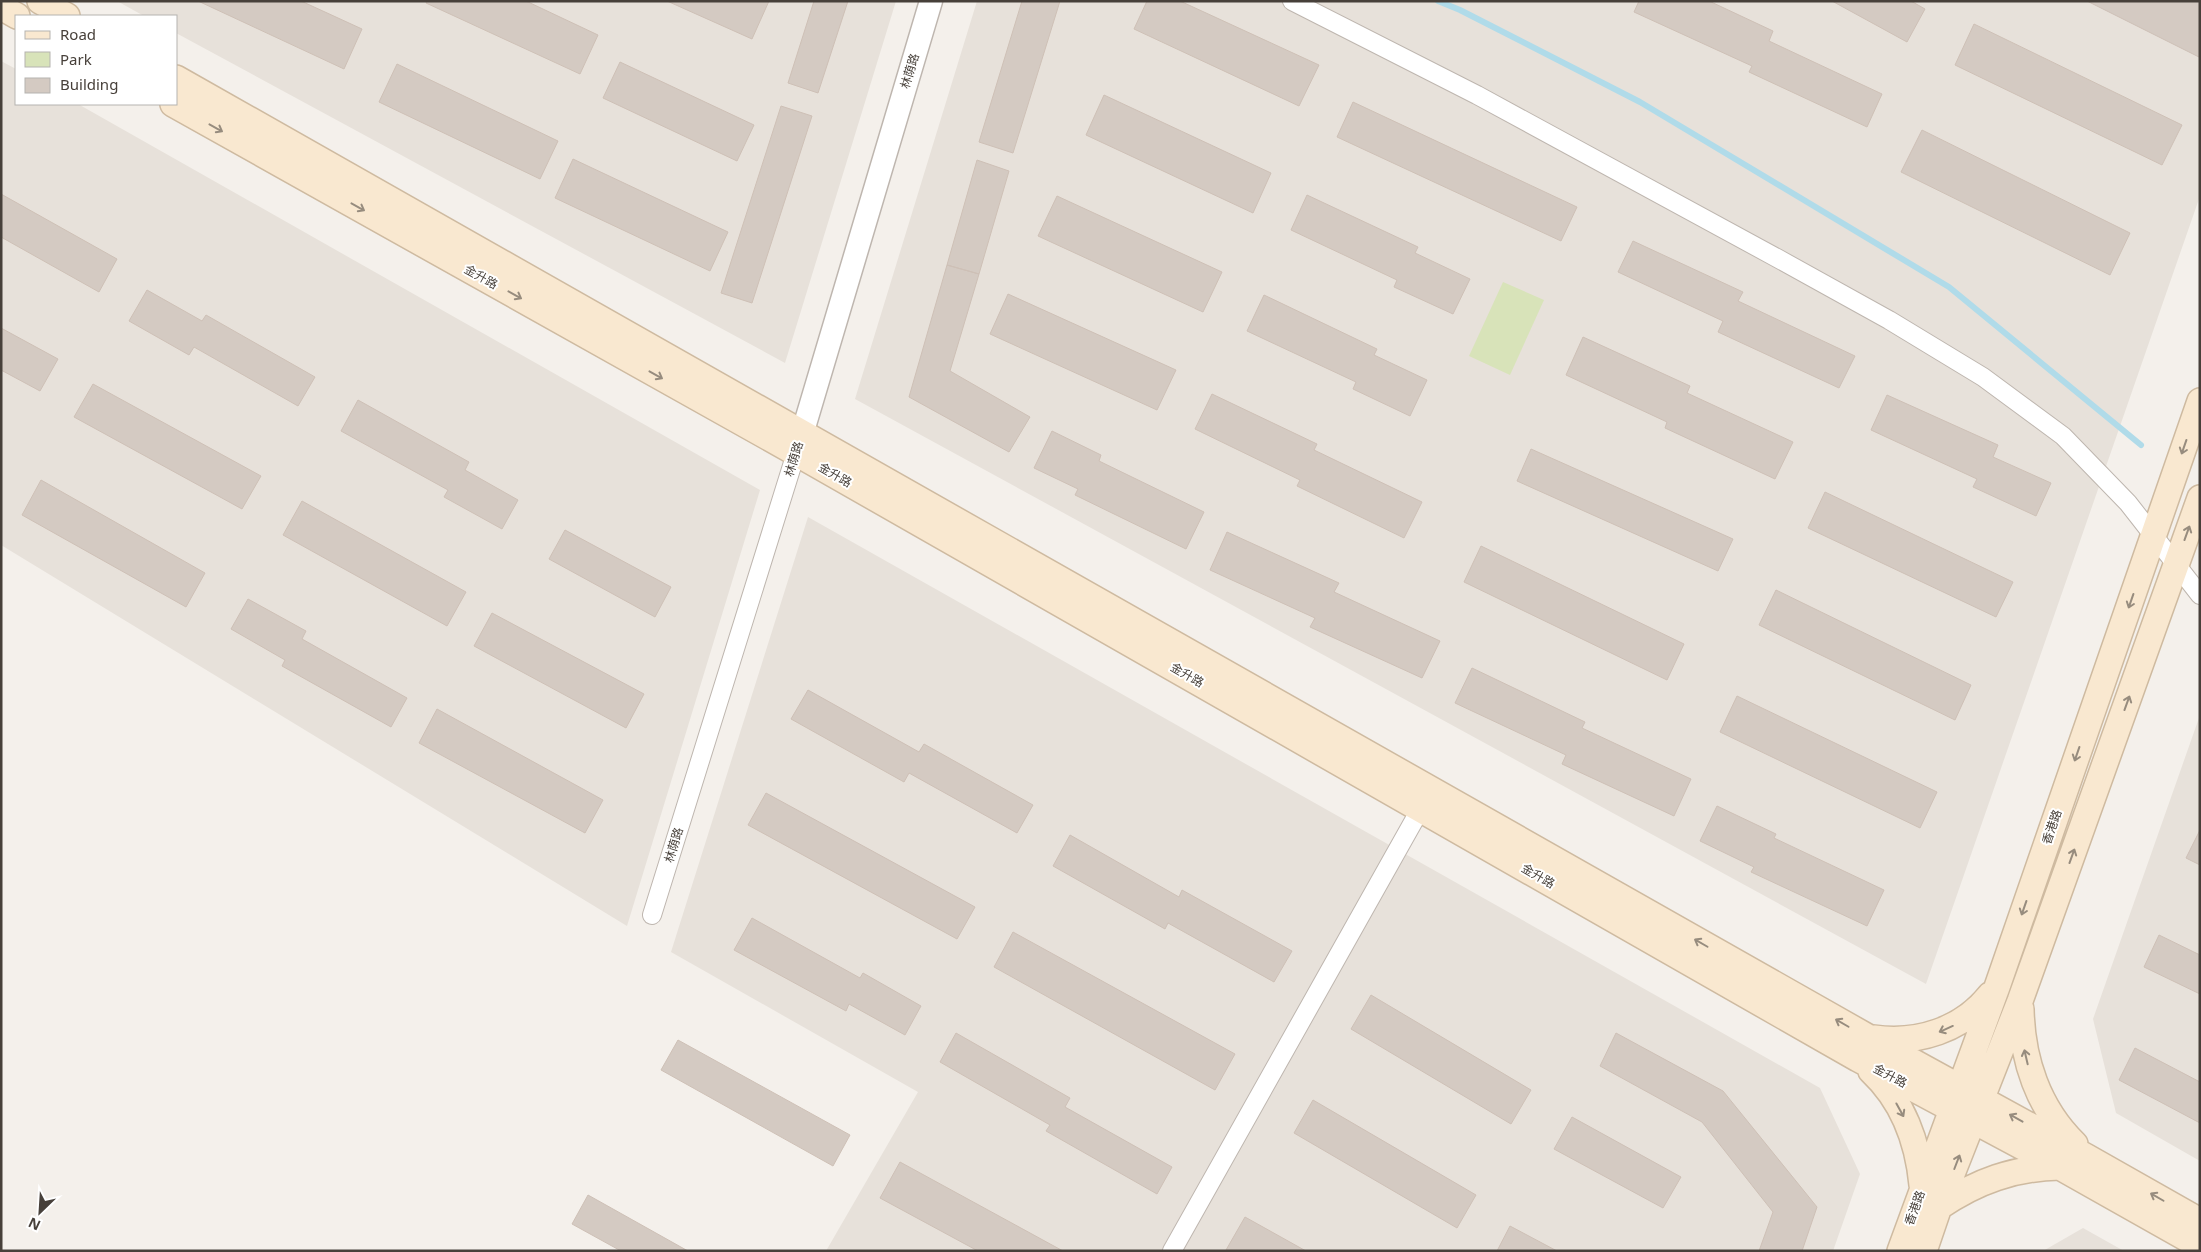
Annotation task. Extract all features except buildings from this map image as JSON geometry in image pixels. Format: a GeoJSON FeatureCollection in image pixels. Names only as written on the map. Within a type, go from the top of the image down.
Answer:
{"type":"FeatureCollection","features":[{"type":"Feature","properties":{"kind":"main road"},"geometry":{"type":"LineString","coordinates":[[40,1],[65,15]]}},
{"type":"Feature","properties":{"kind":"main road"},"geometry":{"type":"LineString","coordinates":[[1,7],[15,15]]}},
{"type":"Feature","properties":{"kind":"main road","name":"金升路"},"geometry":{"type":"LineString","coordinates":[[178,79],[799,443],[1863,1048],[1978,1110],[2087,1157],[2200,1221]]}},
{"type":"Feature","properties":{"kind":"main road","name":"金升路"},"geometry":{"type":"LineString","coordinates":[[175,105],[799,443]]}},
{"type":"Feature","properties":{"kind":"main road","name":"香港路"},"geometry":{"type":"LineString","coordinates":[[1900,1251],[1996,987],[2200,401]]}},
{"type":"Feature","properties":{"kind":"main road","name":"香港路"},"geometry":{"type":"LineString","coordinates":[[1924,1251],[2020,1001],[2200,498]]}},
{"type":"Feature","properties":{"kind":"main road"},"geometry":{"type":"LineString","coordinates":[[1922,1187],[1916,1146],[1899,1107],[1874,1074],[1863,1048],[1888,1040],[1910,1040],[1930,1036],[1950,1028],[1968,1017],[1984,1003],[1996,987]]}},
{"type":"Feature","properties":{"kind":"main road"},"geometry":{"type":"LineString","coordinates":[[2020,1001],[2021,1030],[2026,1059],[2035,1086],[2060,1128],[2087,1157]]}},
{"type":"Feature","properties":{"kind":"main road","name":"金升路"},"geometry":{"type":"LineString","coordinates":[[1978,1110],[2060,1167],[2200,1246]]}},
{"type":"Feature","properties":{"kind":"main road"},"geometry":{"type":"LineString","coordinates":[[1940,1207],[1957,1195],[1996,1176],[2017,1171],[2060,1167]]}},
{"type":"Feature","properties":{"kind":"street","name":"林荫路"},"geometry":{"type":"LineString","coordinates":[[652,914],[799,443],[931,1]]}},
{"type":"Feature","properties":{"kind":"street"},"geometry":{"type":"LineString","coordinates":[[1292,1],[1478,95],[1889,320],[1984,377],[2063,436],[2128,503],[2200,596]]}},
{"type":"Feature","properties":{"kind":"street"},"geometry":{"type":"LineString","coordinates":[[1172,1251],[1426,799]]}},
{"type":"Feature","properties":{"kind":"shaded area"},"geometry":{"type":"Polygon","coordinates":[[[117,1],[896,1],[785,363],[178,34],[178,15],[142,15],[117,1]]]}},
{"type":"Feature","properties":{"kind":"shaded area"},"geometry":{"type":"Polygon","coordinates":[[[977,1],[2200,1],[2200,196],[1926,984],[855,399],[977,1]]]}},
{"type":"Feature","properties":{"kind":"shaded area"},"geometry":{"type":"Polygon","coordinates":[[[1,61],[15,68],[15,105],[80,105],[760,490],[627,926],[1,545],[1,61]]]}},
{"type":"Feature","properties":{"kind":"shaded area"},"geometry":{"type":"Polygon","coordinates":[[[808,517],[1820,1088],[1860,1174],[1833,1251],[826,1251],[918,1092],[671,952],[808,517]]]}},
{"type":"Feature","properties":{"kind":"shaded area"},"geometry":{"type":"Polygon","coordinates":[[[2200,715],[2200,1161],[2116,1113],[2093,1019],[2200,715]]]}},
{"type":"Feature","properties":{"kind":"shaded area"},"geometry":{"type":"Polygon","coordinates":[[[2083,1228],[2124,1251],[2043,1251],[2083,1228]]]}},
{"type":"Feature","properties":{"kind":"green space"},"geometry":{"type":"Polygon","coordinates":[[[1503,282],[1544,300],[1510,375],[1469,356],[1503,282]]]}},
{"type":"Feature","properties":{"kind":"waterway"},"geometry":{"type":"LineString","coordinates":[[1438,1],[1460,10],[1640,102],[1949,287],[2141,445]]}}]}
